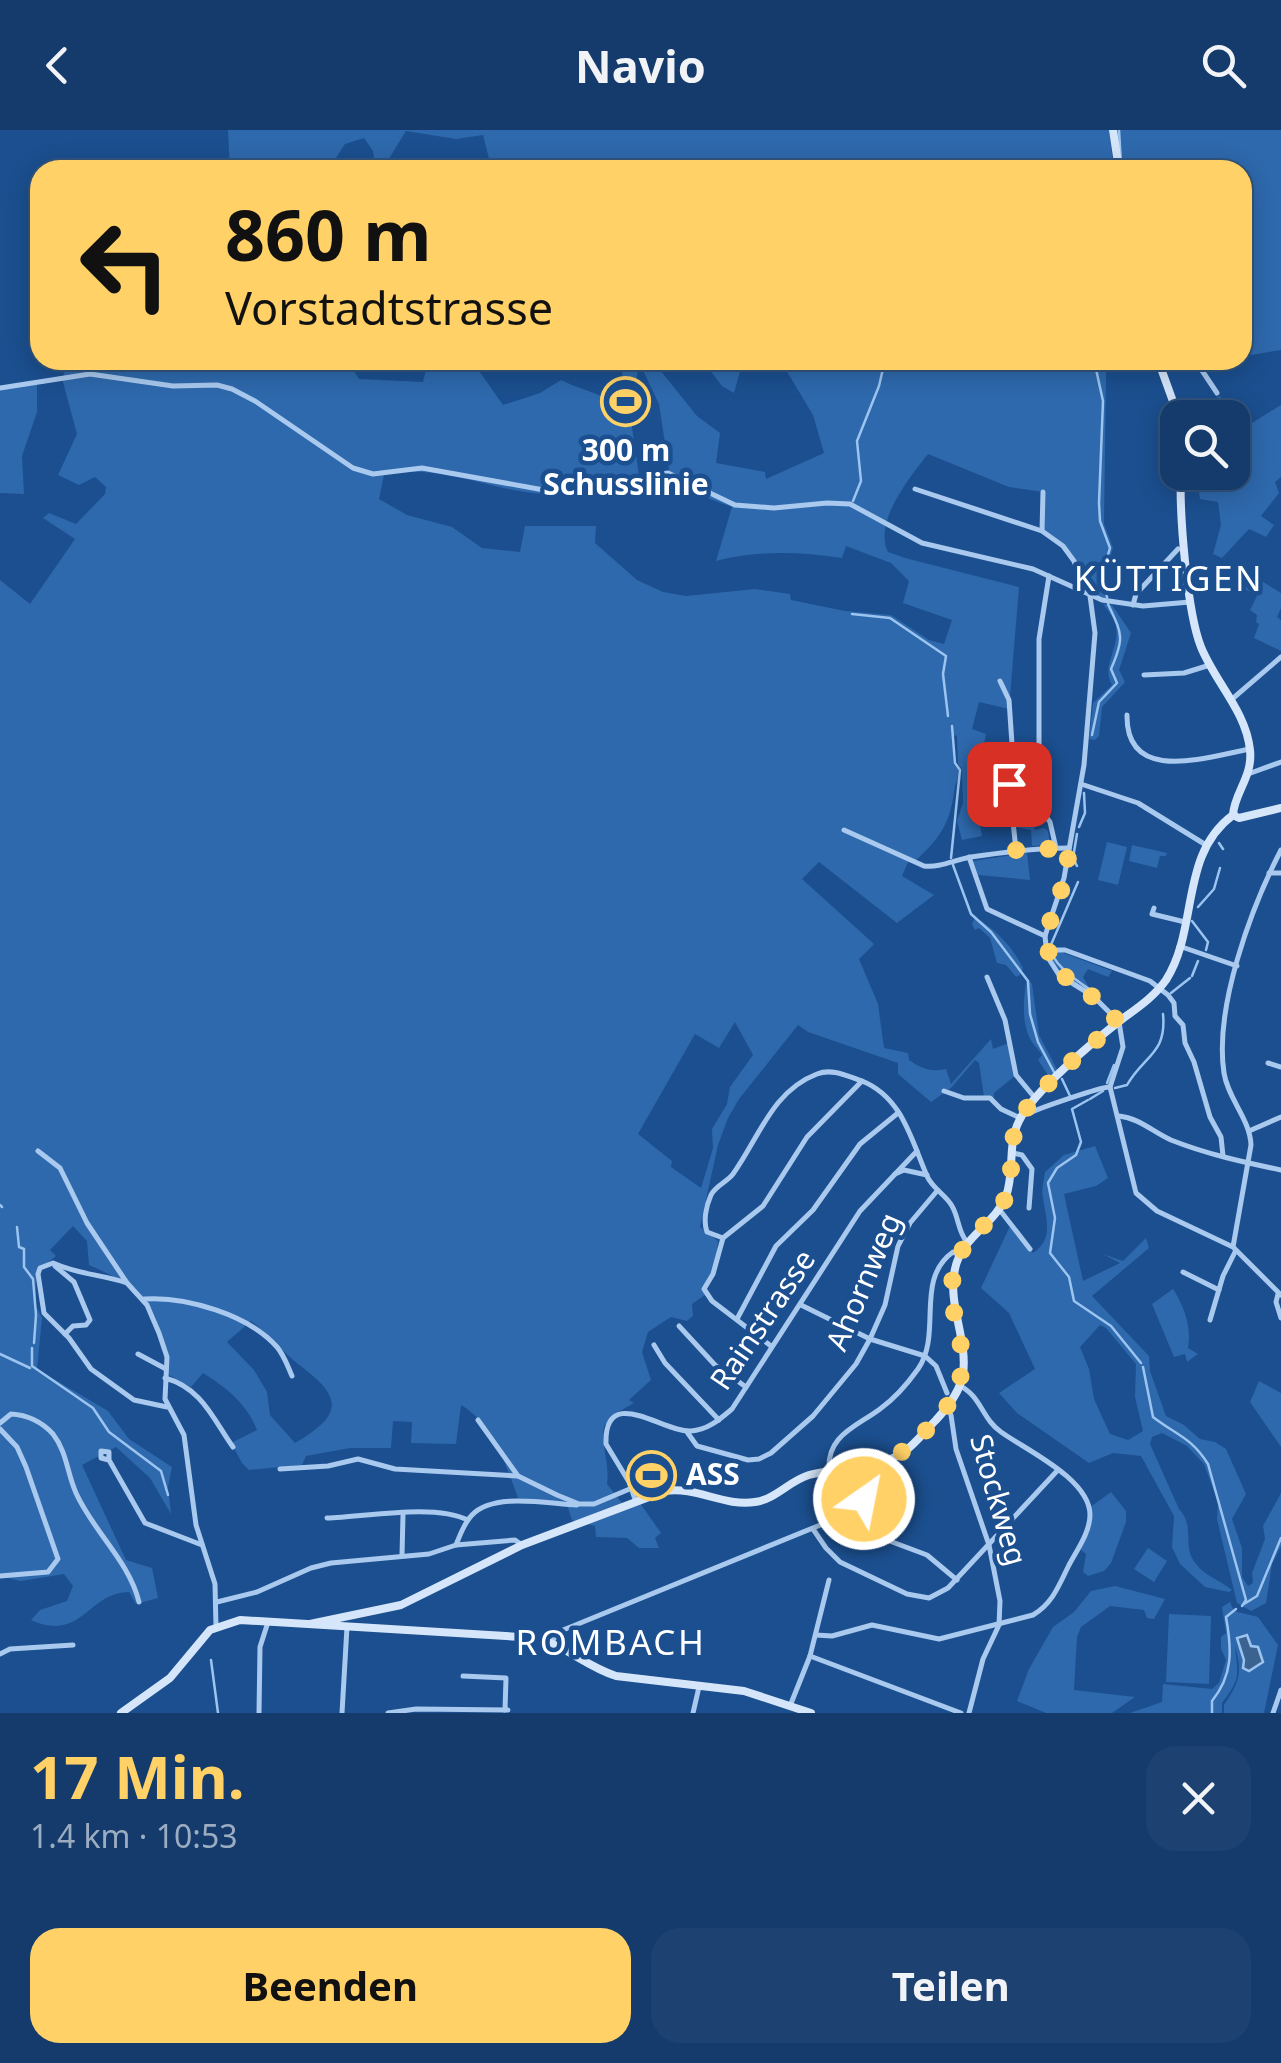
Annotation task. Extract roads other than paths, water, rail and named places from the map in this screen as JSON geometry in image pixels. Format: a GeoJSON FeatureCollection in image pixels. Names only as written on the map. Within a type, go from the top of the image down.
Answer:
{"type":"FeatureCollection","features":[{"type":"Feature","properties":{"kind":"street"},"geometry":{"type":"LineString","coordinates":[[1113,130],[1118,160]]}},
{"type":"Feature","properties":{"kind":"street"},"geometry":{"type":"LineString","coordinates":[[1162,370],[1172,400]]}},
{"type":"Feature","properties":{"kind":"street"},"geometry":{"type":"LineString","coordinates":[[1201,370],[1216,393]]}},
{"type":"Feature","properties":{"kind":"street"},"geometry":{"type":"LineString","coordinates":[[0,388],[90,374],[173,386],[216,385],[232,388],[353,468],[365,472],[381,474],[422,468],[555,492],[668,473],[735,505],[774,508],[827,502],[850,504],[922,543],[1004,561],[1049,576],[1090,596],[1134,605],[1192,602]]}},
{"type":"Feature","properties":{"kind":"street"},"geometry":{"type":"LineString","coordinates":[[915,490],[1042,531],[1074,560],[1082,582],[1080,592]]}},
{"type":"Feature","properties":{"kind":"street"},"geometry":{"type":"LineString","coordinates":[[310,1624],[400,1605],[522,1545],[679,1489],[728,1501],[758,1502],[802,1478],[888,1460],[902,1453],[948,1406],[960,1386],[963,1356],[953,1291],[959,1255],[1008,1192],[1010,1152],[1035,1098],[1160,988],[1171,970],[1195,873],[1206,845],[1233,815],[1248,774],[1250,749],[1242,719],[1199,642],[1183,490]]}},
{"type":"Feature","properties":{"kind":"street"},"geometry":{"type":"LineString","coordinates":[[1042,531],[1043,492]]}},
{"type":"Feature","properties":{"kind":"street"},"geometry":{"type":"LineString","coordinates":[[1134,605],[1136,594],[1178,549]]}},
{"type":"Feature","properties":{"kind":"street"},"geometry":{"type":"LineString","coordinates":[[1024,745],[1039,750],[1039,639],[1049,576]]}},
{"type":"Feature","properties":{"kind":"street"},"geometry":{"type":"LineString","coordinates":[[1090,596],[1095,634],[1080,784],[1062,888],[1045,936],[1046,950],[1059,975],[1093,996],[1118,1022],[1124,1048],[1110,1087],[1136,1193],[1157,1211],[1234,1250],[1265,1276],[1279,1294],[1276,1302],[1281,1318]]}},
{"type":"Feature","properties":{"kind":"street"},"geometry":{"type":"LineString","coordinates":[[1231,700],[1281,656]]}},
{"type":"Feature","properties":{"kind":"street"},"geometry":{"type":"LineString","coordinates":[[1144,675],[1184,673],[1210,665]]}},
{"type":"Feature","properties":{"kind":"street"},"geometry":{"type":"LineString","coordinates":[[1000,681],[1009,700],[1012,744],[1031,797],[1050,822],[1056,848]]}},
{"type":"Feature","properties":{"kind":"street"},"geometry":{"type":"LineString","coordinates":[[1126,715],[1131,743],[1150,760],[1177,761],[1250,749]]}},
{"type":"Feature","properties":{"kind":"street"},"geometry":{"type":"LineString","coordinates":[[1248,774],[1281,762]]}},
{"type":"Feature","properties":{"kind":"street"},"geometry":{"type":"LineString","coordinates":[[1009,784],[1016,850]]}},
{"type":"Feature","properties":{"kind":"street"},"geometry":{"type":"LineString","coordinates":[[1080,784],[1138,803],[1206,845]]}},
{"type":"Feature","properties":{"kind":"street"},"geometry":{"type":"LineString","coordinates":[[1233,815],[1239,818],[1281,808]]}},
{"type":"Feature","properties":{"kind":"street"},"geometry":{"type":"LineString","coordinates":[[844,830],[924,866],[938,868],[1016,850],[1070,848]]}},
{"type":"Feature","properties":{"kind":"street"},"geometry":{"type":"LineString","coordinates":[[1210,1320],[1234,1250],[1251,1144],[1249,1131],[1230,1097],[1223,1063],[1224,1010],[1269,873],[1281,850]]}},
{"type":"Feature","properties":{"kind":"street"},"geometry":{"type":"LineString","coordinates":[[969,858],[986,909],[1045,936]]}},
{"type":"Feature","properties":{"kind":"street"},"geometry":{"type":"LineString","coordinates":[[1269,873],[1281,874]]}},
{"type":"Feature","properties":{"kind":"street"},"geometry":{"type":"LineString","coordinates":[[1154,908],[1152,914],[1185,922]]}},
{"type":"Feature","properties":{"kind":"street"},"geometry":{"type":"LineString","coordinates":[[1180,946],[1237,966]]}},
{"type":"Feature","properties":{"kind":"street"},"geometry":{"type":"LineString","coordinates":[[1046,950],[1065,950],[1150,981],[1174,1003],[1176,1016],[1183,1025],[1184,1043],[1221,1137],[1223,1156]]}},
{"type":"Feature","properties":{"kind":"street"},"geometry":{"type":"LineString","coordinates":[[987,977],[1004,1020],[1018,1079],[1035,1098]]}},
{"type":"Feature","properties":{"kind":"street"},"geometry":{"type":"LineString","coordinates":[[1268,1063],[1281,1067]]}},
{"type":"Feature","properties":{"kind":"street"},"geometry":{"type":"LineString","coordinates":[[723,1238],[707,1232],[704,1223],[712,1191],[734,1172],[773,1108],[805,1080],[831,1071],[888,1094],[926,1175],[951,1204],[967,1242]]}},
{"type":"Feature","properties":{"kind":"street"},"geometry":{"type":"LineString","coordinates":[[771,1346],[712,1301],[704,1289],[713,1274],[723,1238],[763,1206],[806,1138],[862,1081]]}},
{"type":"Feature","properties":{"kind":"street"},"geometry":{"type":"LineString","coordinates":[[944,1090],[964,1098],[990,1098],[1001,1109],[1025,1116],[1079,1098],[1101,1086],[1110,1087]]}},
{"type":"Feature","properties":{"kind":"street"},"geometry":{"type":"LineString","coordinates":[[737,1319],[776,1246],[813,1210],[860,1144],[898,1113]]}},
{"type":"Feature","properties":{"kind":"street"},"geometry":{"type":"LineString","coordinates":[[1119,1116],[1137,1120],[1172,1140],[1281,1170]]}},
{"type":"Feature","properties":{"kind":"street"},"geometry":{"type":"LineString","coordinates":[[1249,1131],[1281,1118]]}},
{"type":"Feature","properties":{"kind":"street"},"geometry":{"type":"LineString","coordinates":[[38,1150],[60,1168],[87,1223],[127,1283],[144,1299],[165,1350],[167,1407],[184,1434],[202,1546],[215,1584],[216,1627]]}},
{"type":"Feature","properties":{"kind":"street","name":"Rainstrasse"},"geometry":{"type":"LineString","coordinates":[[687,1432],[718,1420],[740,1401],[771,1346],[860,1211],[916,1151]]}},
{"type":"Feature","properties":{"kind":"street"},"geometry":{"type":"LineString","coordinates":[[1010,1152],[1022,1155],[1032,1170],[1029,1208]]}},
{"type":"Feature","properties":{"kind":"street"},"geometry":{"type":"LineString","coordinates":[[892,1175],[904,1170],[926,1175]]}},
{"type":"Feature","properties":{"kind":"street","name":"Ahornweg"},"geometry":{"type":"LineString","coordinates":[[687,1432],[697,1446],[748,1460],[765,1457],[813,1416],[856,1364],[887,1300],[898,1246],[910,1222],[938,1190]]}},
{"type":"Feature","properties":{"kind":"street"},"geometry":{"type":"LineString","coordinates":[[998,1209],[1030,1249]]}},
{"type":"Feature","properties":{"kind":"street"},"geometry":{"type":"LineString","coordinates":[[829,1472],[830,1454],[839,1438],[886,1405],[925,1356],[934,1274],[946,1257],[953,1252],[959,1255]]}},
{"type":"Feature","properties":{"kind":"street"},"geometry":{"type":"LineString","coordinates":[[127,1283],[100,1274],[73,1273],[54,1264],[40,1268],[39,1300],[48,1318],[100,1376],[134,1400],[167,1407]]}},
{"type":"Feature","properties":{"kind":"street"},"geometry":{"type":"LineString","coordinates":[[54,1264],[74,1282],[90,1316],[86,1325],[73,1326],[65,1334]]}},
{"type":"Feature","properties":{"kind":"street"},"geometry":{"type":"LineString","coordinates":[[1183,1272],[1219,1290]]}},
{"type":"Feature","properties":{"kind":"street"},"geometry":{"type":"LineString","coordinates":[[144,1299],[207,1308],[245,1321],[278,1348],[292,1376]]}},
{"type":"Feature","properties":{"kind":"street"},"geometry":{"type":"LineString","coordinates":[[802,1304],[870,1338],[925,1356],[936,1366],[947,1393]]}},
{"type":"Feature","properties":{"kind":"street"},"geometry":{"type":"LineString","coordinates":[[679,1326],[715,1365],[746,1387]]}},
{"type":"Feature","properties":{"kind":"street"},"geometry":{"type":"LineString","coordinates":[[654,1345],[665,1363],[718,1420]]}},
{"type":"Feature","properties":{"kind":"street"},"geometry":{"type":"LineString","coordinates":[[138,1354],[166,1369]]}},
{"type":"Feature","properties":{"kind":"street"},"geometry":{"type":"LineString","coordinates":[[165,1378],[202,1400],[232,1447]]}},
{"type":"Feature","properties":{"kind":"street"},"geometry":{"type":"LineString","coordinates":[[816,1636],[832,1636],[872,1625],[939,1639],[1034,1615],[1047,1606],[1086,1533],[1090,1518],[1085,1496],[1058,1471],[998,1431],[972,1394],[960,1386]]}},
{"type":"Feature","properties":{"kind":"street"},"geometry":{"type":"LineString","coordinates":[[636,1502],[606,1444],[608,1429],[615,1419],[636,1412],[666,1428],[687,1432]]}},
{"type":"Feature","properties":{"kind":"street"},"geometry":{"type":"LineString","coordinates":[[0,1576],[48,1572],[58,1559],[26,1467],[0,1426],[11,1414],[22,1414],[49,1430],[67,1459],[78,1498],[126,1572],[139,1602]]}},
{"type":"Feature","properties":{"kind":"street","name":"Stockweg"},"geometry":{"type":"LineString","coordinates":[[951,1415],[956,1449],[989,1545],[998,1587],[998,1625],[983,1659],[969,1713]]}},
{"type":"Feature","properties":{"kind":"street"},"geometry":{"type":"LineString","coordinates":[[478,1420],[518,1476]]}},
{"type":"Feature","properties":{"kind":"street"},"geometry":{"type":"LineString","coordinates":[[280,1469],[328,1466],[358,1459],[395,1469],[518,1476],[580,1504]]}},
{"type":"Feature","properties":{"kind":"street"},"geometry":{"type":"LineString","coordinates":[[109,1460],[144,1523],[202,1546]]}},
{"type":"Feature","properties":{"kind":"street"},"geometry":{"type":"LineString","coordinates":[[552,1642],[558,1632],[855,1508],[890,1468],[888,1460]]}},
{"type":"Feature","properties":{"kind":"street"},"geometry":{"type":"LineString","coordinates":[[813,1528],[840,1562],[915,1598],[937,1596],[957,1580],[1058,1471]]}},
{"type":"Feature","properties":{"kind":"street"},"geometry":{"type":"LineString","coordinates":[[456,1544],[468,1520],[480,1508],[521,1500],[594,1504],[632,1488]]}},
{"type":"Feature","properties":{"kind":"street"},"geometry":{"type":"LineString","coordinates":[[855,1508],[871,1534],[927,1554],[957,1580]]}},
{"type":"Feature","properties":{"kind":"street"},"geometry":{"type":"LineString","coordinates":[[326,1518],[450,1513],[468,1520]]}},
{"type":"Feature","properties":{"kind":"street"},"geometry":{"type":"LineString","coordinates":[[402,1555],[403,1514]]}},
{"type":"Feature","properties":{"kind":"street"},"geometry":{"type":"LineString","coordinates":[[216,1602],[257,1592],[311,1568],[429,1554],[456,1544],[515,1540],[522,1545]]}},
{"type":"Feature","properties":{"kind":"street"},"geometry":{"type":"LineString","coordinates":[[790,1706],[810,1656],[829,1580]]}},
{"type":"Feature","properties":{"kind":"street"},"geometry":{"type":"LineString","coordinates":[[121,1713],[158,1688],[216,1627],[240,1620],[516,1636],[552,1642],[587,1664],[616,1676],[744,1691],[811,1713]]}},
{"type":"Feature","properties":{"kind":"street"},"geometry":{"type":"LineString","coordinates":[[260,1713],[260,1652],[268,1622]]}},
{"type":"Feature","properties":{"kind":"street"},"geometry":{"type":"LineString","coordinates":[[342,1713],[347,1627]]}},
{"type":"Feature","properties":{"kind":"street"},"geometry":{"type":"LineString","coordinates":[[0,1654],[14,1649],[73,1646]]}},
{"type":"Feature","properties":{"kind":"street"},"geometry":{"type":"LineString","coordinates":[[810,1656],[961,1713]]}},
{"type":"Feature","properties":{"kind":"street"},"geometry":{"type":"LineString","coordinates":[[388,1713],[416,1709],[507,1710],[506,1678],[462,1676]]}},
{"type":"Feature","properties":{"kind":"street"},"geometry":{"type":"LineString","coordinates":[[693,1713],[700,1684]]}},
{"type":"Feature","properties":{"kind":"street"},"geometry":{"type":"LineString","coordinates":[[1273,1713],[1281,1690]]}},
{"type":"Feature","properties":{"kind":"waterway"},"geometry":{"type":"LineString","coordinates":[[1119,130],[1121,160]]}},
{"type":"Feature","properties":{"kind":"waterway"},"geometry":{"type":"LineString","coordinates":[[853,501],[861,481],[857,441],[883,370]]}},
{"type":"Feature","properties":{"kind":"waterway"},"geometry":{"type":"LineString","coordinates":[[1096,370],[1103,401],[1100,521],[1110,548],[1102,575],[1107,597]]}},
{"type":"Feature","properties":{"kind":"waterway"},"geometry":{"type":"LineString","coordinates":[[1092,735],[1099,702],[1117,683],[1111,669],[1120,636],[1108,604]]}},
{"type":"Feature","properties":{"kind":"waterway"},"geometry":{"type":"LineString","coordinates":[[852,614],[890,618],[946,656],[943,674],[948,716]]}},
{"type":"Feature","properties":{"kind":"waterway"},"geometry":{"type":"LineString","coordinates":[[951,858],[960,770],[955,763],[952,726]]}},
{"type":"Feature","properties":{"kind":"waterway"},"geometry":{"type":"LineString","coordinates":[[1079,827],[1085,813],[1084,793]]}},
{"type":"Feature","properties":{"kind":"waterway"},"geometry":{"type":"LineString","coordinates":[[1077,834],[1073,858],[1077,866]]}},
{"type":"Feature","properties":{"kind":"waterway"},"geometry":{"type":"LineString","coordinates":[[1219,843],[1223,849]]}},
{"type":"Feature","properties":{"kind":"waterway"},"geometry":{"type":"LineString","coordinates":[[953,865],[971,914],[991,932],[1028,981],[1030,1014],[1038,1042],[1054,1072]]}},
{"type":"Feature","properties":{"kind":"waterway"},"geometry":{"type":"LineString","coordinates":[[1198,907],[1214,889],[1220,868]]}},
{"type":"Feature","properties":{"kind":"waterway"},"geometry":{"type":"LineString","coordinates":[[1050,947],[1078,882]]}},
{"type":"Feature","properties":{"kind":"waterway"},"geometry":{"type":"LineString","coordinates":[[1192,921],[1208,942],[1206,950]]}},
{"type":"Feature","properties":{"kind":"waterway"},"geometry":{"type":"LineString","coordinates":[[1052,954],[1065,971],[1096,994]]}},
{"type":"Feature","properties":{"kind":"waterway"},"geometry":{"type":"LineString","coordinates":[[1192,976],[1198,961]]}},
{"type":"Feature","properties":{"kind":"waterway"},"geometry":{"type":"LineString","coordinates":[[1171,993],[1190,978]]}},
{"type":"Feature","properties":{"kind":"waterway"},"geometry":{"type":"LineString","coordinates":[[1115,1088],[1127,1085],[1158,1046],[1163,1014]]}},
{"type":"Feature","properties":{"kind":"waterway"},"geometry":{"type":"LineString","coordinates":[[1107,1083],[1114,1065]]}},
{"type":"Feature","properties":{"kind":"waterway"},"geometry":{"type":"LineString","coordinates":[[1062,1079],[1070,1096]]}},
{"type":"Feature","properties":{"kind":"waterway"},"geometry":{"type":"LineString","coordinates":[[1090,1099],[1103,1091]]}},
{"type":"Feature","properties":{"kind":"waterway"},"geometry":{"type":"LineString","coordinates":[[1088,1100],[1072,1109],[1081,1142],[1076,1155],[1057,1168],[1048,1183],[1055,1218],[1050,1253],[1069,1277],[1074,1301],[1111,1326],[1141,1363]]}},
{"type":"Feature","properties":{"kind":"waterway"},"geometry":{"type":"LineString","coordinates":[[17,1227],[19,1247],[24,1249],[24,1267],[33,1279],[34,1343]]}},
{"type":"Feature","properties":{"kind":"waterway"},"geometry":{"type":"LineString","coordinates":[[32,1348],[32,1366],[93,1408],[109,1432],[161,1471],[168,1495]]}},
{"type":"Feature","properties":{"kind":"waterway"},"geometry":{"type":"LineString","coordinates":[[0,1354],[30,1368]]}},
{"type":"Feature","properties":{"kind":"waterway"},"geometry":{"type":"LineString","coordinates":[[1143,1367],[1153,1417],[1189,1442],[1208,1464],[1246,1600],[1242,1606]]}},
{"type":"Feature","properties":{"kind":"waterway"},"geometry":{"type":"LineString","coordinates":[[1244,1604],[1257,1596],[1281,1538]]}},
{"type":"Feature","properties":{"kind":"waterway"},"geometry":{"type":"LineString","coordinates":[[1212,1713],[1212,1701],[1224,1682],[1229,1662],[1226,1617],[1236,1609]]}},
{"type":"Feature","properties":{"kind":"waterway"},"geometry":{"type":"LineString","coordinates":[[211,1660],[218,1713]]}},
{"type":"Feature","properties":{"kind":"place","name":"300 m Schusslinie"},"geometry":{"type":"Point","coordinates":[626,402]}},
{"type":"Feature","properties":{"kind":"place","name":"ASS"},"geometry":{"type":"Point","coordinates":[651,1475]}},
{"type":"Feature","properties":{"kind":"district","name":"KÜTTIGEN"},"geometry":{"type":"Point","coordinates":[1169,579]}},
{"type":"Feature","properties":{"kind":"district","name":"ROMBACH"},"geometry":{"type":"Point","coordinates":[611,1643]}}]}
